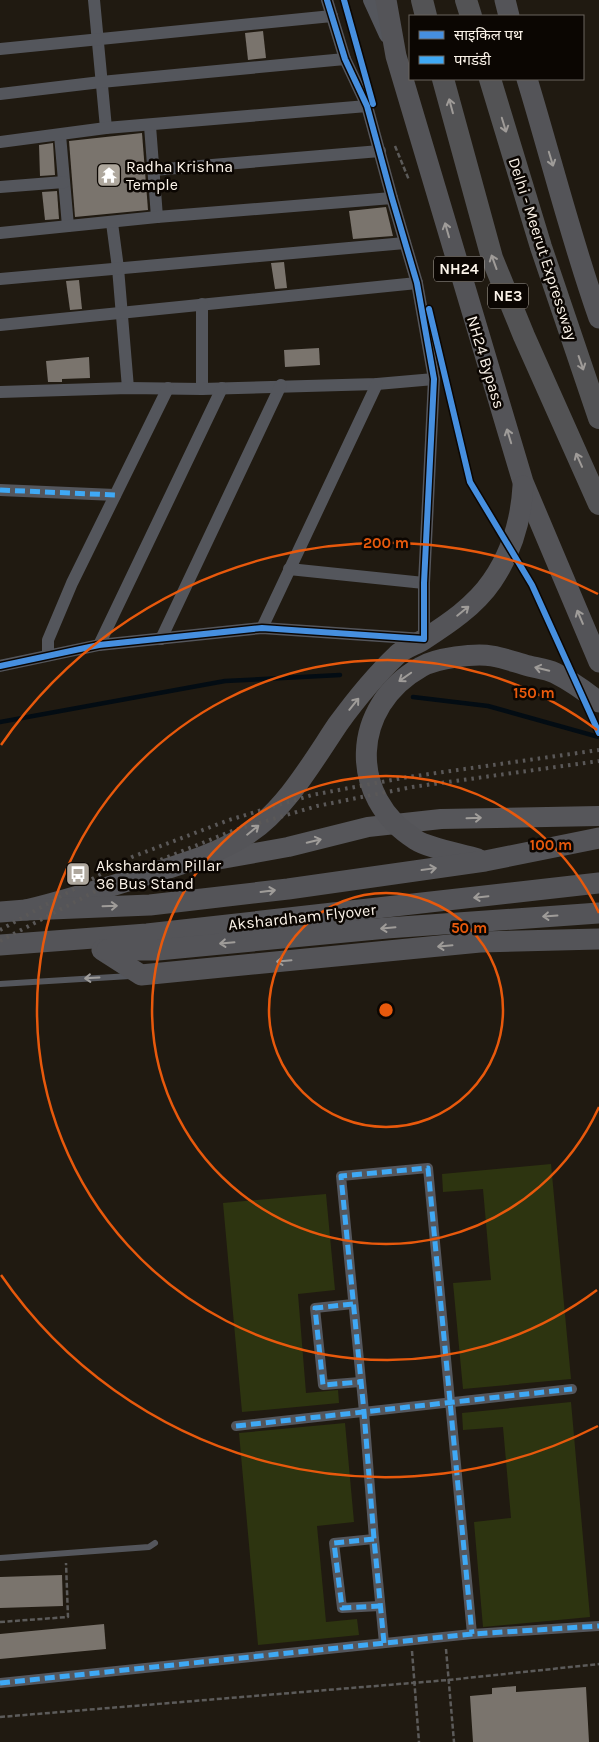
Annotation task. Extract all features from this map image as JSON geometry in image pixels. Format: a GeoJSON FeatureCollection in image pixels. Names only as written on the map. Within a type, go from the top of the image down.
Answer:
{"type":"FeatureCollection","features":[{"type":"Feature","properties":{"kind":"highway","name":"NH24 Bypass"},"geometry":{"type":"LineString","coordinates":[[386,0],[396,56],[523,482],[599,662]]}},
{"type":"Feature","properties":{"kind":"highway"},"geometry":{"type":"LineString","coordinates":[[422,0],[426,15]]}},
{"type":"Feature","properties":{"kind":"highway"},"geometry":{"type":"LineString","coordinates":[[466,0],[471,15]]}},
{"type":"Feature","properties":{"kind":"highway"},"geometry":{"type":"LineString","coordinates":[[505,0],[509,15]]}},
{"type":"Feature","properties":{"kind":"highway","name":"NE3"},"geometry":{"type":"LineString","coordinates":[[443,80],[492,258],[524,336],[599,504]]}},
{"type":"Feature","properties":{"kind":"highway","name":"Delhi - Meerut Expressway"},"geometry":{"type":"LineString","coordinates":[[490,80],[541,246],[599,418]]}},
{"type":"Feature","properties":{"kind":"highway"},"geometry":{"type":"LineString","coordinates":[[527,80],[581,266],[599,318]]}},
{"type":"Feature","properties":{"kind":"highway"},"geometry":{"type":"LineString","coordinates":[[0,912],[26,910],[70,899],[163,870],[215,853],[249,834],[280,806],[340,722],[398,654],[424,639],[474,603],[491,583],[505,560],[516,535],[522,509],[523,482]]}},
{"type":"Feature","properties":{"kind":"highway"},"geometry":{"type":"LineString","coordinates":[[485,861],[418,841],[396,826],[379,804],[369,779],[366,752],[370,725],[382,700],[400,680],[423,666],[449,658],[490,656],[553,672],[583,689],[599,702]]}},
{"type":"Feature","properties":{"kind":"highway","name":"Akshardham Flyover"},"geometry":{"type":"LineString","coordinates":[[26,910],[150,905],[288,889],[485,861],[599,838]]}},
{"type":"Feature","properties":{"kind":"highway","name":"Akshardham Flyover"},"geometry":{"type":"LineString","coordinates":[[2,945],[147,934],[599,883]]}},
{"type":"Feature","properties":{"kind":"highway"},"geometry":{"type":"LineString","coordinates":[[2,945],[102,950],[158,950],[386,928],[599,913]]}},
{"type":"Feature","properties":{"kind":"highway"},"geometry":{"type":"LineString","coordinates":[[102,950],[141,975],[480,942],[599,939]]}},
{"type":"Feature","properties":{"kind":"main road"},"geometry":{"type":"LineString","coordinates":[[163,870],[288,847],[368,827],[441,819],[599,816]]}},
{"type":"Feature","properties":{"kind":"street"},"geometry":{"type":"LineString","coordinates":[[94,0],[106,128]]}},
{"type":"Feature","properties":{"kind":"street"},"geometry":{"type":"LineString","coordinates":[[0,666],[48,654],[99,645],[262,628],[424,639],[424,583],[434,379],[417,283],[380,151],[367,106],[346,59],[327,0]]}},
{"type":"Feature","properties":{"kind":"street"},"geometry":{"type":"LineString","coordinates":[[371,0],[396,56]]}},
{"type":"Feature","properties":{"kind":"street"},"geometry":{"type":"LineString","coordinates":[[516,0],[517,15]]}},
{"type":"Feature","properties":{"kind":"street"},"geometry":{"type":"LineString","coordinates":[[0,49],[332,16]]}},
{"type":"Feature","properties":{"kind":"street"},"geometry":{"type":"LineString","coordinates":[[0,94],[101,82],[346,59]]}},
{"type":"Feature","properties":{"kind":"street"},"geometry":{"type":"LineString","coordinates":[[0,142],[106,128],[150,126],[367,106]]}},
{"type":"Feature","properties":{"kind":"street"},"geometry":{"type":"LineString","coordinates":[[150,126],[157,217]]}},
{"type":"Feature","properties":{"kind":"street"},"geometry":{"type":"LineString","coordinates":[[60,135],[68,226]]}},
{"type":"Feature","properties":{"kind":"street"},"geometry":{"type":"LineString","coordinates":[[153,170],[380,151]]}},
{"type":"Feature","properties":{"kind":"street"},"geometry":{"type":"LineString","coordinates":[[0,188],[64,182]]}},
{"type":"Feature","properties":{"kind":"street"},"geometry":{"type":"LineString","coordinates":[[0,233],[157,217],[392,198]]}},
{"type":"Feature","properties":{"kind":"street"},"geometry":{"type":"LineString","coordinates":[[112,223],[118,268],[128,388]]}},
{"type":"Feature","properties":{"kind":"street"},"geometry":{"type":"LineString","coordinates":[[0,279],[405,242]]}},
{"type":"Feature","properties":{"kind":"street"},"geometry":{"type":"LineString","coordinates":[[0,325],[417,283]]}},
{"type":"Feature","properties":{"kind":"street"},"geometry":{"type":"LineString","coordinates":[[202,304],[202,389]]}},
{"type":"Feature","properties":{"kind":"street"},"geometry":{"type":"LineString","coordinates":[[0,392],[377,384],[434,379]]}},
{"type":"Feature","properties":{"kind":"street"},"geometry":{"type":"LineString","coordinates":[[262,628],[377,384]]}},
{"type":"Feature","properties":{"kind":"street"},"geometry":{"type":"LineString","coordinates":[[161,639],[281,385]]}},
{"type":"Feature","properties":{"kind":"street"},"geometry":{"type":"LineString","coordinates":[[48,654],[48,640],[72,583],[168,388]]}},
{"type":"Feature","properties":{"kind":"street"},"geometry":{"type":"LineString","coordinates":[[99,645],[222,388]]}},
{"type":"Feature","properties":{"kind":"street"},"geometry":{"type":"LineString","coordinates":[[0,490],[115,495]]}},
{"type":"Feature","properties":{"kind":"street"},"geometry":{"type":"LineString","coordinates":[[289,569],[424,583]]}},
{"type":"Feature","properties":{"kind":"street"},"geometry":{"type":"LineString","coordinates":[[384,1643],[341,1176],[428,1168],[472,1634]]}},
{"type":"Feature","properties":{"kind":"street"},"geometry":{"type":"LineString","coordinates":[[353,1304],[315,1308],[323,1385],[360,1382]]}},
{"type":"Feature","properties":{"kind":"street"},"geometry":{"type":"LineString","coordinates":[[236,1426],[572,1389]]}},
{"type":"Feature","properties":{"kind":"street"},"geometry":{"type":"LineString","coordinates":[[374,1539],[334,1543],[342,1608],[380,1606]]}},
{"type":"Feature","properties":{"kind":"street"},"geometry":{"type":"LineString","coordinates":[[0,1683],[472,1634],[599,1626]]}},
{"type":"Feature","properties":{"kind":"lane"},"geometry":{"type":"LineString","coordinates":[[0,984],[141,975]]}},
{"type":"Feature","properties":{"kind":"lane"},"geometry":{"type":"LineString","coordinates":[[0,1558],[149,1547],[155,1544]]}},
{"type":"Feature","properties":{"kind":"path"},"geometry":{"type":"LineString","coordinates":[[396,146],[409,180]]}},
{"type":"Feature","properties":{"kind":"path"},"geometry":{"type":"LineString","coordinates":[[0,1622],[68,1617],[66,1558]]}},
{"type":"Feature","properties":{"kind":"path"},"geometry":{"type":"LineString","coordinates":[[444,1637],[454,1742]]}},
{"type":"Feature","properties":{"kind":"path"},"geometry":{"type":"LineString","coordinates":[[412,1640],[419,1742]]}},
{"type":"Feature","properties":{"kind":"path"},"geometry":{"type":"LineString","coordinates":[[0,1717],[448,1680],[599,1664]]}},
{"type":"Feature","properties":{"kind":"green space"},"geometry":{"type":"Polygon","coordinates":[[[551,1164],[571,1379],[463,1389],[453,1283],[491,1280],[483,1189],[443,1192],[442,1174],[551,1164]]]}},
{"type":"Feature","properties":{"kind":"green space"},"geometry":{"type":"Polygon","coordinates":[[[326,1194],[335,1290],[298,1294],[306,1393],[338,1390],[339,1403],[242,1412],[223,1203],[326,1194]]]}},
{"type":"Feature","properties":{"kind":"green space"},"geometry":{"type":"Polygon","coordinates":[[[571,1402],[590,1617],[483,1627],[474,1522],[511,1518],[503,1427],[463,1430],[462,1413],[571,1402]]]}},
{"type":"Feature","properties":{"kind":"green space"},"geometry":{"type":"Polygon","coordinates":[[[345,1423],[354,1522],[317,1526],[326,1622],[357,1619],[359,1635],[258,1645],[239,1433],[345,1423]]]}},
{"type":"Feature","properties":{"kind":"building"},"geometry":{"type":"Polygon","coordinates":[[[263,31],[266,58],[248,60],[245,33],[263,31]]]}},
{"type":"Feature","properties":{"kind":"building","name":"Radha Krishna Temple"},"geometry":{"type":"Polygon","coordinates":[[[142,133],[148,210],[75,217],[69,141],[142,133]]]}},
{"type":"Feature","properties":{"kind":"building"},"geometry":{"type":"Polygon","coordinates":[[[53,143],[55,175],[40,176],[39,145],[53,143]]]}},
{"type":"Feature","properties":{"kind":"building"},"geometry":{"type":"Polygon","coordinates":[[[57,191],[59,219],[45,220],[42,192],[57,191]]]}},
{"type":"Feature","properties":{"kind":"building"},"geometry":{"type":"Polygon","coordinates":[[[386,207],[393,236],[353,239],[349,211],[386,207]]]}},
{"type":"Feature","properties":{"kind":"building"},"geometry":{"type":"Polygon","coordinates":[[[284,262],[287,288],[275,289],[271,263],[284,262]]]}},
{"type":"Feature","properties":{"kind":"building"},"geometry":{"type":"Polygon","coordinates":[[[79,280],[82,309],[70,310],[66,281],[79,280]]]}},
{"type":"Feature","properties":{"kind":"building"},"geometry":{"type":"Polygon","coordinates":[[[319,348],[320,365],[285,367],[284,350],[319,348]]]}},
{"type":"Feature","properties":{"kind":"building"},"geometry":{"type":"Polygon","coordinates":[[[89,357],[90,378],[62,379],[62,382],[48,382],[46,361],[89,357]]]}},
{"type":"Feature","properties":{"kind":"building"},"geometry":{"type":"Polygon","coordinates":[[[62,1575],[63,1606],[0,1608],[0,1577],[62,1575]]]}},
{"type":"Feature","properties":{"kind":"building"},"geometry":{"type":"Polygon","coordinates":[[[104,1624],[106,1649],[0,1659],[0,1634],[104,1624]]]}},
{"type":"Feature","properties":{"kind":"building"},"geometry":{"type":"Polygon","coordinates":[[[516,1686],[516,1692],[586,1687],[589,1742],[473,1742],[470,1696],[492,1694],[492,1688],[516,1686]]]}},
{"type":"Feature","properties":{"kind":"waterway"},"geometry":{"type":"LineString","coordinates":[[0,722],[225,681],[340,675]]}},
{"type":"Feature","properties":{"kind":"waterway"},"geometry":{"type":"LineString","coordinates":[[413,697],[488,706],[599,737]]}},
{"type":"Feature","properties":{"kind":"railway"},"geometry":{"type":"LineString","coordinates":[[0,930],[132,857],[229,820],[312,795],[408,777],[599,750]]}},
{"type":"Feature","properties":{"kind":"railway"},"geometry":{"type":"LineString","coordinates":[[0,941],[138,869],[232,831],[317,806],[412,787],[599,761]]}},
{"type":"Feature","properties":{"kind":"marked path"},"geometry":{"type":"LineString","coordinates":[[0,490],[115,495]]}},
{"type":"Feature","properties":{"kind":"marked path"},"geometry":{"type":"LineString","coordinates":[[384,1643],[341,1176],[428,1168],[472,1634]]}},
{"type":"Feature","properties":{"kind":"marked path"},"geometry":{"type":"LineString","coordinates":[[353,1304],[315,1308],[323,1385],[360,1382]]}},
{"type":"Feature","properties":{"kind":"marked path"},"geometry":{"type":"LineString","coordinates":[[236,1426],[572,1389]]}},
{"type":"Feature","properties":{"kind":"marked path"},"geometry":{"type":"LineString","coordinates":[[374,1539],[334,1543],[342,1608],[380,1606]]}},
{"type":"Feature","properties":{"kind":"marked path"},"geometry":{"type":"LineString","coordinates":[[0,1683],[472,1634],[599,1626]]}},
{"type":"Feature","properties":{"kind":"cycle path"},"geometry":{"type":"LineString","coordinates":[[0,666],[99,645],[262,628],[424,639],[424,583],[434,379],[417,283],[367,106],[345,59],[327,0]]}},
{"type":"Feature","properties":{"kind":"cycle path"},"geometry":{"type":"LineString","coordinates":[[344,0],[373,104]]}},
{"type":"Feature","properties":{"kind":"cycle path"},"geometry":{"type":"LineString","coordinates":[[429,309],[470,482],[532,585],[599,733]]}},
{"type":"Feature","properties":{"kind":"place","name":"Radha Krishna Temple"},"geometry":{"type":"Point","coordinates":[109,175]}},
{"type":"Feature","properties":{"kind":"place","name":"Akshardam Pillar 36 Bus Stand"},"geometry":{"type":"Point","coordinates":[78,874]}}]}
